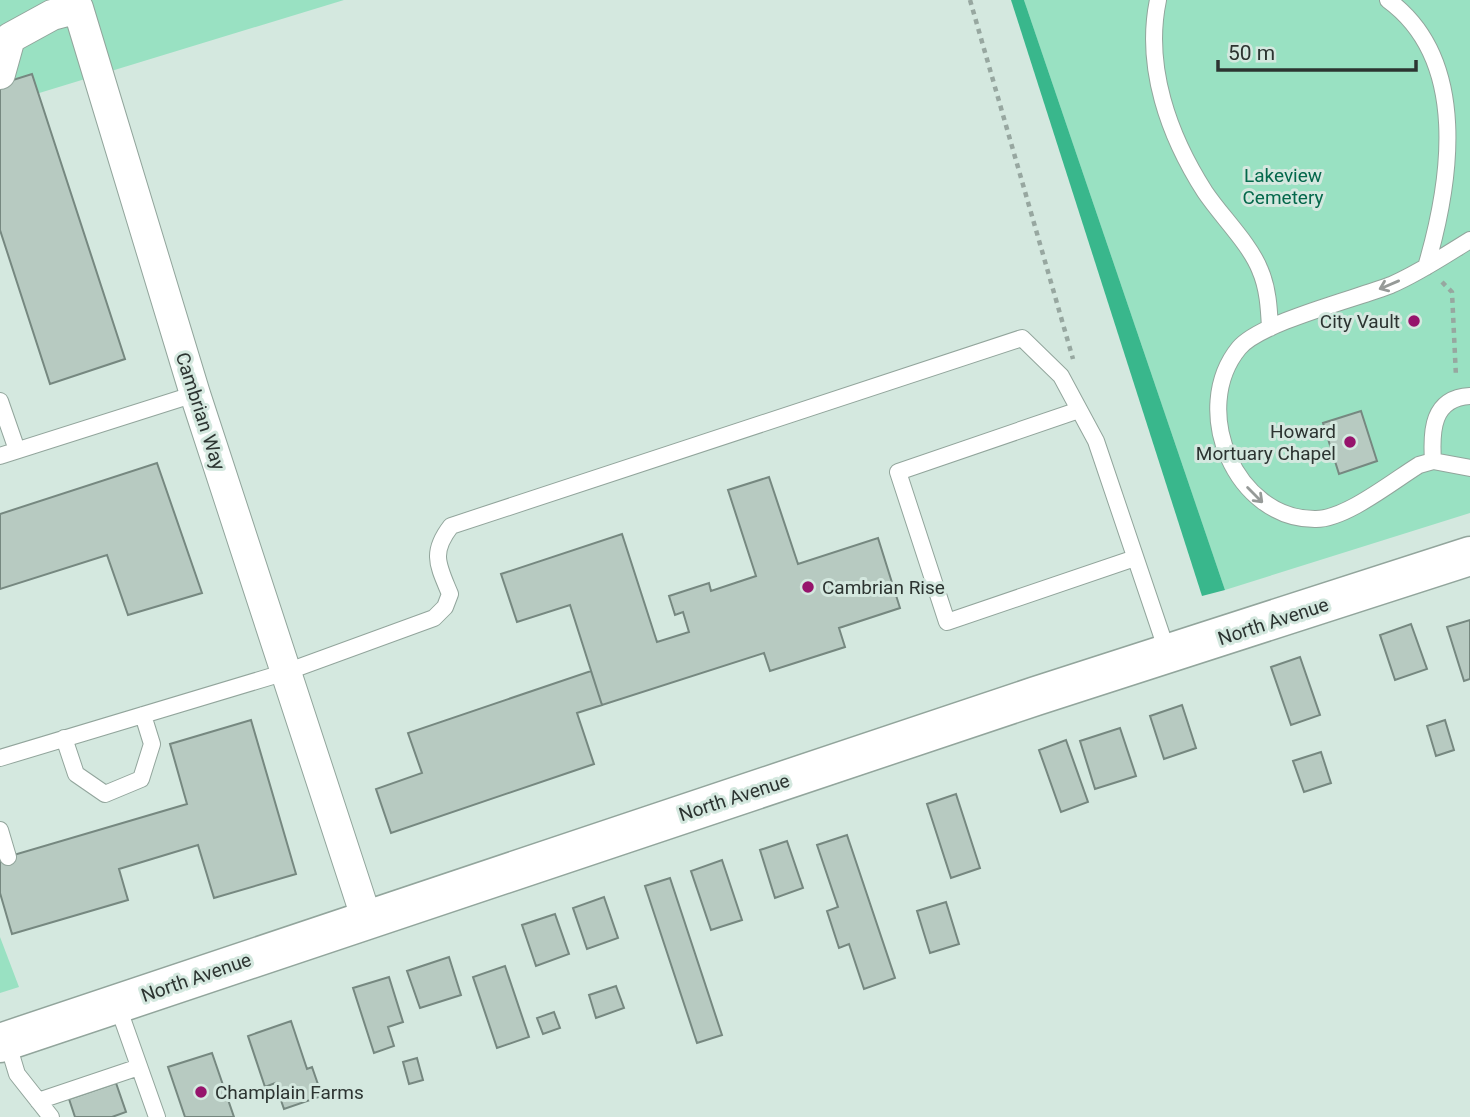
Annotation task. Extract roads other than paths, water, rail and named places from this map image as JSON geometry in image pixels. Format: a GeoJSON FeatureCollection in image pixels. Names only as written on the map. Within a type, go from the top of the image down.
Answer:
{"type":"FeatureCollection","features":[{"type":"Feature","properties":{"kind":"main road","name":"North Avenue"},"geometry":{"type":"LineString","coordinates":[[4,1042],[1470,556]]}},
{"type":"Feature","properties":{"kind":"street","name":"Cambrian Way"},"geometry":{"type":"LineString","coordinates":[[0,74],[10,38],[51,15],[78,8],[195,394],[367,920]]}},
{"type":"Feature","properties":{"kind":"lane"},"geometry":{"type":"LineString","coordinates":[[1158,0],[1154,20],[1154,58],[1161,98],[1204,190],[1260,269],[1269,304],[1270,328]]}},
{"type":"Feature","properties":{"kind":"lane"},"geometry":{"type":"LineString","coordinates":[[1388,0],[1414,21],[1433,52],[1444,89],[1450,133],[1448,181],[1426,267]]}},
{"type":"Feature","properties":{"kind":"lane"},"geometry":{"type":"LineString","coordinates":[[1470,240],[1426,267],[1383,288],[1270,328],[1240,347],[1224,372],[1218,408],[1222,443],[1240,478],[1259,501],[1285,515],[1317,519],[1340,513],[1419,465],[1433,461],[1470,468]]}},
{"type":"Feature","properties":{"kind":"lane"},"geometry":{"type":"LineString","coordinates":[[0,758],[286,672],[434,618],[445,607],[450,594],[438,563],[438,543],[451,526],[1023,338],[1061,376],[1096,441],[1168,654]]}},
{"type":"Feature","properties":{"kind":"lane"},"geometry":{"type":"LineString","coordinates":[[0,456],[195,394]]}},
{"type":"Feature","properties":{"kind":"lane"},"geometry":{"type":"LineString","coordinates":[[1433,461],[1432,425],[1447,402],[1463,396]]}},
{"type":"Feature","properties":{"kind":"lane"},"geometry":{"type":"LineString","coordinates":[[0,401],[17,450]]}},
{"type":"Feature","properties":{"kind":"lane"},"geometry":{"type":"LineString","coordinates":[[1079,410],[898,472],[947,622],[1135,558]]}},
{"type":"Feature","properties":{"kind":"lane"},"geometry":{"type":"LineString","coordinates":[[64,738],[76,774],[105,794],[141,779],[152,744],[143,715]]}},
{"type":"Feature","properties":{"kind":"lane"},"geometry":{"type":"LineString","coordinates":[[0,830],[8,857]]}},
{"type":"Feature","properties":{"kind":"lane"},"geometry":{"type":"LineString","coordinates":[[117,1004],[157,1117]]}},
{"type":"Feature","properties":{"kind":"lane"},"geometry":{"type":"LineString","coordinates":[[4,1042],[17,1074],[51,1117]]}},
{"type":"Feature","properties":{"kind":"lane"},"geometry":{"type":"LineString","coordinates":[[38,1101],[139,1067]]}},
{"type":"Feature","properties":{"kind":"place","name":"City Vault"},"geometry":{"type":"Point","coordinates":[1414,321]}},
{"type":"Feature","properties":{"kind":"place","name":"Howard Mortuary Chapel"},"geometry":{"type":"Point","coordinates":[1350,442]}},
{"type":"Feature","properties":{"kind":"place","name":"Cambrian Rise"},"geometry":{"type":"Point","coordinates":[808,587]}},
{"type":"Feature","properties":{"kind":"place","name":"Champlain Farms"},"geometry":{"type":"Point","coordinates":[201,1092]}},
{"type":"Feature","properties":{"kind":"park label","name":"Lakeview Cemetery"},"geometry":{"type":"Point","coordinates":[1283,186]}}]}
